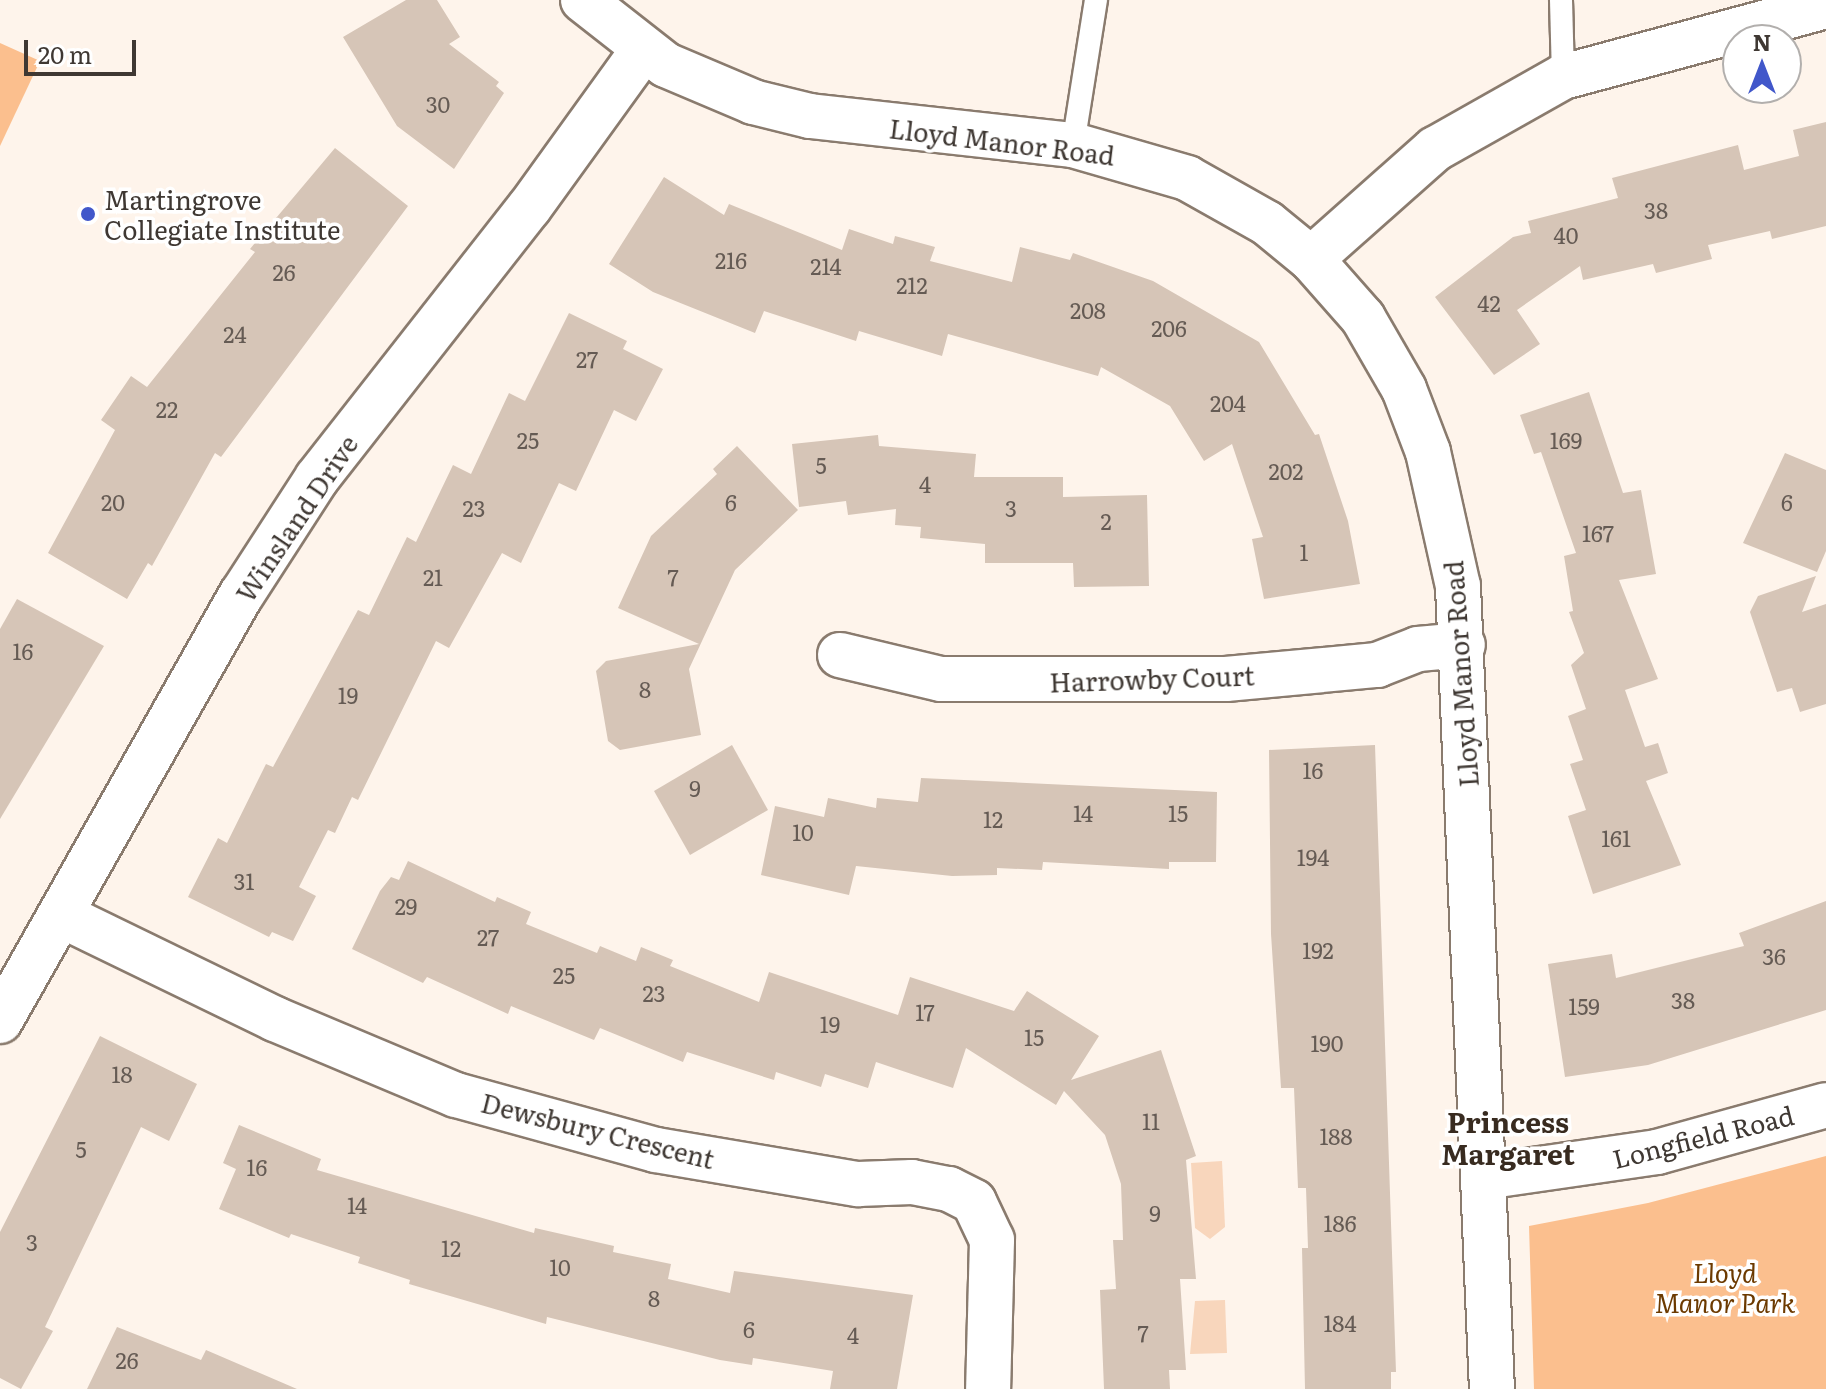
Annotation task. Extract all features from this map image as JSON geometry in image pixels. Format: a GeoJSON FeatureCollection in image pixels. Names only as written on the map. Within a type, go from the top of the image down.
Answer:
{"type":"FeatureCollection","features":[{"type":"Feature","properties":{"kind":"street","name":"Lloyd Manor Road"},"geometry":{"type":"LineString","coordinates":[[583,0],[643,50],[718,89],[810,116],[1073,145],[1187,178],[1232,199],[1311,259],[1363,318],[1404,389],[1439,492],[1463,645],[1492,1389]]}},
{"type":"Feature","properties":{"kind":"street"},"geometry":{"type":"LineString","coordinates":[[1311,259],[1435,149],[1563,77],[1826,6]]}},
{"type":"Feature","properties":{"kind":"street","name":"Winsland Drive"},"geometry":{"type":"LineString","coordinates":[[0,1021],[63,916],[242,594],[317,478],[529,208],[643,50]]}},
{"type":"Feature","properties":{"kind":"street","name":"Harrowby Court"},"geometry":{"type":"LineString","coordinates":[[840,655],[941,679],[1226,679],[1377,665],[1418,649],[1463,645]]}},
{"type":"Feature","properties":{"kind":"street","name":"Dewsbury Crescent"},"geometry":{"type":"LineString","coordinates":[[63,916],[275,1019],[456,1095],[656,1150],[858,1184],[912,1182],[949,1189],[974,1202],[992,1240],[988,1389]]}},
{"type":"Feature","properties":{"kind":"street","name":"Longfield Road"},"geometry":{"type":"LineString","coordinates":[[1484,1177],[1657,1152],[1826,1105]]}},
{"type":"Feature","properties":{"kind":"lane"},"geometry":{"type":"LineString","coordinates":[[1073,145],[1096,0]]}},
{"type":"Feature","properties":{"kind":"lane"},"geometry":{"type":"LineString","coordinates":[[1561,0],[1563,77]]}},
{"type":"Feature","properties":{"kind":"green space"},"geometry":{"type":"Polygon","coordinates":[[[0,43],[40,61],[0,146],[0,43]]]}},
{"type":"Feature","properties":{"kind":"green space","name":"Lloyd Manor Park"},"geometry":{"type":"Polygon","coordinates":[[[1826,1156],[1826,1389],[1534,1389],[1529,1226],[1648,1203],[1826,1156]]]}},
{"type":"Feature","properties":{"kind":"shaded area"},"geometry":{"type":"Polygon","coordinates":[[[1222,1161],[1225,1227],[1210,1239],[1195,1228],[1191,1163],[1222,1161]]]}},
{"type":"Feature","properties":{"kind":"shaded area"},"geometry":{"type":"Polygon","coordinates":[[[1225,1300],[1227,1353],[1190,1354],[1195,1301],[1225,1300]]]}},
{"type":"Feature","properties":{"kind":"building"},"geometry":{"type":"Polygon","coordinates":[[[406,0],[437,0],[460,37],[449,44],[499,82],[496,86],[504,93],[454,169],[397,126],[343,37],[406,0]]]}},
{"type":"Feature","properties":{"kind":"building"},"geometry":{"type":"Polygon","coordinates":[[[1826,122],[1826,226],[1772,239],[1770,231],[1708,245],[1712,259],[1656,273],[1653,264],[1583,280],[1580,266],[1517,310],[1540,344],[1494,375],[1435,297],[1513,237],[1531,233],[1528,221],[1618,198],[1612,178],[1738,145],[1744,170],[1799,156],[1793,130],[1826,122]]]}},
{"type":"Feature","properties":{"kind":"building"},"geometry":{"type":"Polygon","coordinates":[[[335,148],[408,206],[221,457],[215,453],[152,566],[148,563],[127,599],[48,553],[115,430],[101,420],[131,376],[147,387],[255,252],[250,249],[335,148]]]}},
{"type":"Feature","properties":{"kind":"building"},"geometry":{"type":"Polygon","coordinates":[[[664,177],[724,215],[729,204],[842,250],[849,229],[893,244],[895,236],[935,247],[930,261],[1012,282],[1020,247],[1070,260],[1073,253],[1153,281],[1259,342],[1315,435],[1319,434],[1348,521],[1360,584],[1264,599],[1252,539],[1263,537],[1232,444],[1204,461],[1170,406],[1101,367],[1098,376],[948,334],[942,356],[859,331],[856,341],[764,311],[755,333],[653,292],[609,264],[664,177]]]}},
{"type":"Feature","properties":{"kind":"building"},"geometry":{"type":"Polygon","coordinates":[[[569,313],[627,341],[623,349],[663,369],[636,421],[614,410],[576,491],[559,483],[521,563],[502,553],[449,648],[436,641],[358,800],[352,797],[335,833],[328,830],[299,887],[316,896],[293,941],[272,932],[269,937],[188,897],[218,838],[227,843],[266,764],[273,767],[358,610],[369,615],[407,537],[416,542],[453,465],[471,474],[509,393],[525,401],[569,313]]]}},
{"type":"Feature","properties":{"kind":"building"},"geometry":{"type":"Polygon","coordinates":[[[1589,392],[1623,493],[1641,490],[1656,574],[1619,580],[1658,679],[1625,690],[1645,747],[1658,743],[1668,773],[1646,781],[1681,865],[1593,894],[1568,816],[1586,810],[1570,764],[1583,760],[1568,716],[1586,709],[1571,665],[1584,653],[1569,612],[1573,611],[1564,556],[1576,553],[1541,452],[1534,454],[1520,415],[1589,392]]]}},
{"type":"Feature","properties":{"kind":"building"},"geometry":{"type":"Polygon","coordinates":[[[878,435],[879,446],[976,454],[974,477],[1063,477],[1063,497],[1147,495],[1149,586],[1074,587],[1073,563],[985,563],[985,544],[920,538],[921,527],[895,525],[896,509],[848,515],[846,501],[799,507],[792,444],[878,435]]]}},
{"type":"Feature","properties":{"kind":"building"},"geometry":{"type":"Polygon","coordinates":[[[737,446],[798,510],[735,570],[689,669],[701,735],[620,750],[608,741],[596,671],[606,661],[699,644],[618,608],[651,536],[717,474],[713,469],[737,446]]]}},
{"type":"Feature","properties":{"kind":"building"},"geometry":{"type":"Polygon","coordinates":[[[1785,453],[1826,470],[1826,551],[1817,572],[1743,543],[1785,453]]]}},
{"type":"Feature","properties":{"kind":"building"},"geometry":{"type":"Polygon","coordinates":[[[1816,576],[1802,612],[1826,604],[1826,704],[1800,712],[1792,688],[1777,692],[1750,612],[1758,596],[1816,576]]]}},
{"type":"Feature","properties":{"kind":"building"},"geometry":{"type":"Polygon","coordinates":[[[17,599],[104,646],[0,819],[0,629],[17,599]]]}},
{"type":"Feature","properties":{"kind":"building"},"geometry":{"type":"Polygon","coordinates":[[[732,745],[768,810],[690,855],[654,791],[732,745]]]}},
{"type":"Feature","properties":{"kind":"building"},"geometry":{"type":"Polygon","coordinates":[[[1375,745],[1396,1372],[1391,1372],[1391,1389],[1305,1389],[1302,1248],[1308,1248],[1306,1188],[1298,1188],[1294,1088],[1281,1088],[1271,934],[1269,750],[1375,745]]]}},
{"type":"Feature","properties":{"kind":"building"},"geometry":{"type":"Polygon","coordinates":[[[921,778],[1217,792],[1216,862],[1169,862],[1169,869],[1043,862],[1042,870],[997,868],[997,875],[952,876],[856,866],[849,895],[761,875],[775,806],[824,817],[828,798],[876,808],[877,798],[918,802],[921,778]]]}},
{"type":"Feature","properties":{"kind":"building"},"geometry":{"type":"Polygon","coordinates":[[[408,861],[495,902],[497,897],[531,912],[526,924],[597,953],[600,946],[636,961],[641,947],[673,960],[670,966],[759,1002],[769,972],[898,1015],[910,977],[1014,1011],[1027,991],[1099,1036],[1071,1080],[1161,1050],[1196,1156],[1186,1160],[1196,1279],[1180,1279],[1186,1370],[1169,1370],[1170,1389],[1104,1389],[1100,1290],[1116,1289],[1113,1240],[1123,1240],[1121,1184],[1105,1135],[1064,1091],[1056,1105],[966,1048],[953,1088],[876,1062],[868,1088],[825,1074],[821,1087],[776,1072],[774,1080],[687,1052],[683,1062],[600,1028],[594,1040],[511,1006],[508,1014],[427,977],[423,983],[352,949],[380,891],[391,877],[399,880],[408,861]]]}},
{"type":"Feature","properties":{"kind":"building"},"geometry":{"type":"Polygon","coordinates":[[[1826,901],[1826,1010],[1648,1065],[1565,1077],[1548,964],[1612,954],[1616,978],[1744,946],[1739,933],[1826,901]]]}},
{"type":"Feature","properties":{"kind":"building"},"geometry":{"type":"Polygon","coordinates":[[[100,1036],[197,1084],[169,1141],[141,1127],[45,1327],[53,1331],[21,1389],[0,1378],[0,1232],[100,1036]]]}},
{"type":"Feature","properties":{"kind":"building"},"geometry":{"type":"Polygon","coordinates":[[[239,1125],[321,1159],[317,1170],[534,1233],[535,1228],[614,1246],[613,1252],[671,1264],[668,1279],[730,1293],[734,1271],[913,1295],[897,1389],[830,1389],[833,1371],[753,1358],[752,1365],[720,1360],[547,1317],[546,1324],[409,1284],[410,1280],[358,1263],[360,1257],[291,1234],[289,1238],[219,1209],[236,1169],[223,1163],[239,1125]]]}},
{"type":"Feature","properties":{"kind":"building"},"geometry":{"type":"Polygon","coordinates":[[[117,1327],[201,1360],[206,1350],[297,1389],[87,1389],[117,1327]]]}},
{"type":"Feature","properties":{"kind":"place","name":"Martingrove Collegiate Institute"},"geometry":{"type":"Point","coordinates":[88,214]}},
{"type":"Feature","properties":{"kind":"district","name":"Princess Margaret"},"geometry":{"type":"Point","coordinates":[1508,1137]}}]}
